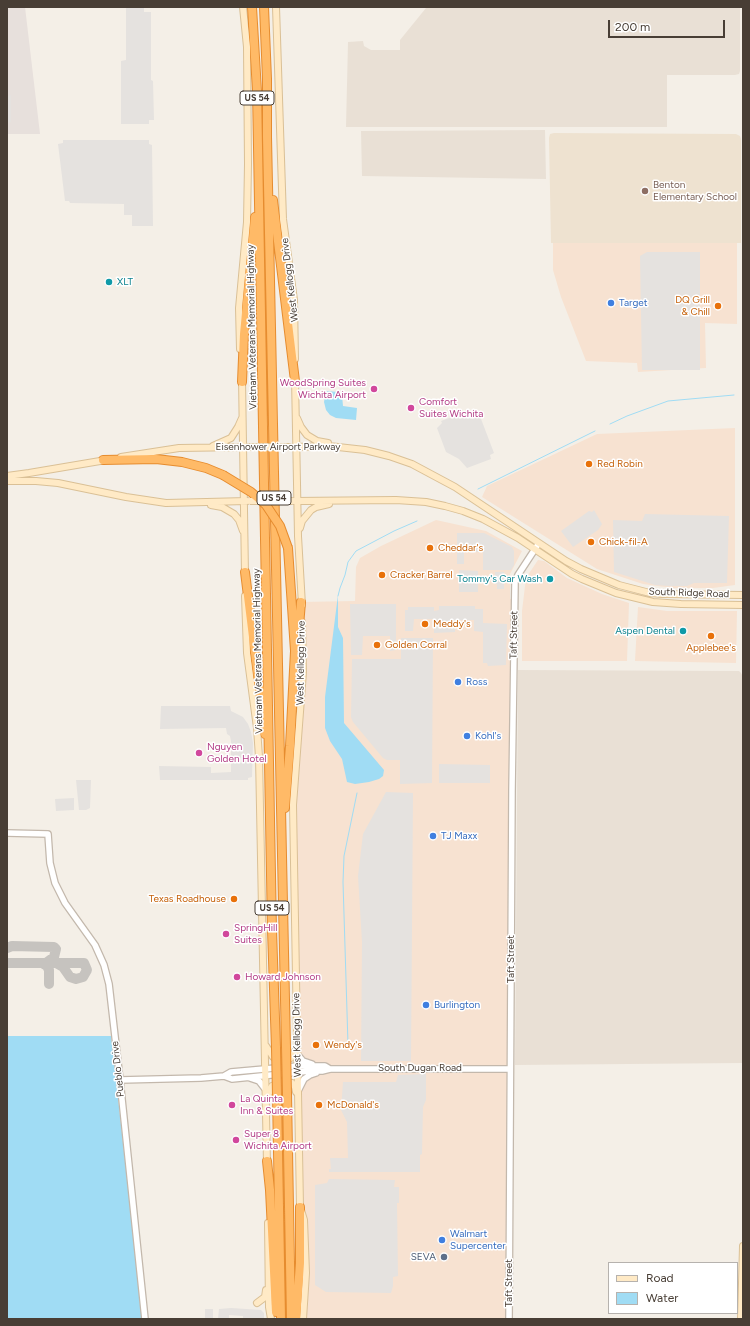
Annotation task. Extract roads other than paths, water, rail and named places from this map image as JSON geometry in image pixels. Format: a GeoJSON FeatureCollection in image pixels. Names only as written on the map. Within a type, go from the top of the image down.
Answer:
{"type":"FeatureCollection","features":[{"type":"Feature","properties":{"kind":"highway","name":"Vietnam Veterans Memorial Highway"},"geometry":{"type":"LineString","coordinates":[[265,7],[291,1319]]}},
{"type":"Feature","properties":{"kind":"highway","name":"Vietnam Veterans Memorial Highway"},"geometry":{"type":"LineString","coordinates":[[252,10],[257,91],[259,180],[272,930],[276,1048],[281,1319]]}},
{"type":"Feature","properties":{"kind":"highway"},"geometry":{"type":"LineString","coordinates":[[267,137],[274,209],[295,382]]}},
{"type":"Feature","properties":{"kind":"highway"},"geometry":{"type":"LineString","coordinates":[[242,382],[244,334],[259,180]]}},
{"type":"Feature","properties":{"kind":"highway"},"geometry":{"type":"LineString","coordinates":[[103,460],[156,459],[182,462],[206,468],[223,475],[251,492],[266,505],[280,526],[288,548],[294,644],[294,680]]}},
{"type":"Feature","properties":{"kind":"highway"},"geometry":{"type":"LineString","coordinates":[[245,572],[270,768]]}},
{"type":"Feature","properties":{"kind":"highway"},"geometry":{"type":"LineString","coordinates":[[281,859],[301,602]]}},
{"type":"Feature","properties":{"kind":"highway"},"geometry":{"type":"LineString","coordinates":[[267,1161],[277,1319]]}},
{"type":"Feature","properties":{"kind":"highway"},"geometry":{"type":"LineString","coordinates":[[296,1319],[300,1263],[300,1207]]}},
{"type":"Feature","properties":{"kind":"main road"},"geometry":{"type":"LineString","coordinates":[[243,7],[247,47],[248,164],[247,222],[239,308],[243,414],[246,447],[247,501],[245,536],[245,632],[257,728],[259,757],[267,1100],[268,1275],[271,1319]]}},
{"type":"Feature","properties":{"kind":"main road","name":"West Kellogg Drive"},"geometry":{"type":"LineString","coordinates":[[276,7],[281,192],[296,316],[296,414],[293,447],[303,672],[293,805],[300,1207],[304,1220],[306,1274],[303,1319]]}},
{"type":"Feature","properties":{"kind":"main road"},"geometry":{"type":"LineString","coordinates":[[203,448],[231,438],[238,427],[243,414]]}},
{"type":"Feature","properties":{"kind":"main road"},"geometry":{"type":"LineString","coordinates":[[296,414],[301,427],[307,435],[312,438],[342,446]]}},
{"type":"Feature","properties":{"kind":"main road","name":"Eisenhower Airport Parkway"},"geometry":{"type":"LineString","coordinates":[[7,476],[29,474],[49,469],[164,450],[342,446],[365,450],[412,464],[455,487],[581,569],[635,590]]}},
{"type":"Feature","properties":{"kind":"main road"},"geometry":{"type":"LineString","coordinates":[[7,481],[36,481],[58,484],[160,502],[189,503],[247,501],[412,500],[445,506],[483,519],[518,538],[534,550]]}},
{"type":"Feature","properties":{"kind":"main road"},"geometry":{"type":"LineString","coordinates":[[298,536],[302,521],[311,510],[325,504],[342,503],[352,500]]}},
{"type":"Feature","properties":{"kind":"main road"},"geometry":{"type":"LineString","coordinates":[[189,503],[214,506],[228,510],[239,520],[245,536]]}},
{"type":"Feature","properties":{"kind":"main road","name":"South Ridge Road"},"geometry":{"type":"LineString","coordinates":[[534,550],[582,580],[616,593],[653,602],[675,604],[743,605]]}},
{"type":"Feature","properties":{"kind":"main road","name":"South Ridge Road"},"geometry":{"type":"LineString","coordinates":[[635,590],[662,594],[743,595]]}},
{"type":"Feature","properties":{"kind":"main road"},"geometry":{"type":"LineString","coordinates":[[265,1042],[273,1057],[281,1061],[291,1058],[297,1050]]}},
{"type":"Feature","properties":{"kind":"main road"},"geometry":{"type":"LineString","coordinates":[[267,1100],[269,1090],[272,1086],[286,1081],[292,1083],[295,1087],[298,1105]]}},
{"type":"Feature","properties":{"kind":"main road"},"geometry":{"type":"LineString","coordinates":[[741,1319],[743,1246]]}},
{"type":"Feature","properties":{"kind":"main road"},"geometry":{"type":"LineString","coordinates":[[257,1303],[263,1300],[266,1295],[268,1275]]}},
{"type":"Feature","properties":{"kind":"street","name":"Taft Street"},"geometry":{"type":"LineString","coordinates":[[509,1319],[515,599],[516,579],[539,543]]}},
{"type":"Feature","properties":{"kind":"street","name":"Pueblo Drive"},"geometry":{"type":"LineString","coordinates":[[7,833],[48,834],[50,863],[55,883],[65,903],[95,945],[104,964],[109,984],[145,1319]]}},
{"type":"Feature","properties":{"kind":"street"},"geometry":{"type":"LineString","coordinates":[[297,1050],[303,1062],[318,1066]]}},
{"type":"Feature","properties":{"kind":"street"},"geometry":{"type":"LineString","coordinates":[[249,1071],[260,1066],[266,1055]]}},
{"type":"Feature","properties":{"kind":"street","name":"South Dugan Road"},"geometry":{"type":"LineString","coordinates":[[120,1080],[224,1076],[232,1079],[318,1066],[325,1066],[330,1069]]}},
{"type":"Feature","properties":{"kind":"street","name":"South Dugan Road"},"geometry":{"type":"LineString","coordinates":[[298,1069],[322,1071],[330,1069],[510,1069]]}},
{"type":"Feature","properties":{"kind":"street","name":"South Dugan Road"},"geometry":{"type":"LineString","coordinates":[[224,1076],[231,1072],[249,1071],[266,1073]]}},
{"type":"Feature","properties":{"kind":"street"},"geometry":{"type":"LineString","coordinates":[[298,1092],[304,1079],[310,1075],[322,1071]]}},
{"type":"Feature","properties":{"kind":"street"},"geometry":{"type":"LineString","coordinates":[[244,1077],[259,1081],[266,1090]]}},
{"type":"Feature","properties":{"kind":"water"},"geometry":{"type":"Polygon","coordinates":[[[326,391],[339,392],[342,395],[343,406],[357,408],[356,420],[336,418],[330,415],[326,410],[324,402],[326,391]]]}},
{"type":"Feature","properties":{"kind":"water"},"geometry":{"type":"Polygon","coordinates":[[[338,595],[338,627],[343,638],[344,723],[384,770],[383,776],[379,779],[355,784],[347,782],[342,759],[330,741],[325,728],[325,697],[338,595]]]}},
{"type":"Feature","properties":{"kind":"water"},"geometry":{"type":"Polygon","coordinates":[[[7,1036],[111,1036],[143,1319],[7,1319],[7,1036]]]}},
{"type":"Feature","properties":{"kind":"waterway"},"geometry":{"type":"LineString","coordinates":[[610,424],[668,401],[734,395]]}},
{"type":"Feature","properties":{"kind":"waterway"},"geometry":{"type":"LineString","coordinates":[[478,489],[595,431]]}},
{"type":"Feature","properties":{"kind":"waterway"},"geometry":{"type":"LineString","coordinates":[[338,596],[348,562],[356,551],[417,521]]}},
{"type":"Feature","properties":{"kind":"waterway"},"geometry":{"type":"LineString","coordinates":[[348,1044],[343,882],[344,856],[357,793]]}},
{"type":"Feature","properties":{"kind":"place","name":"Benton Elementary School"},"geometry":{"type":"Point","coordinates":[645,191]}},
{"type":"Feature","properties":{"kind":"place","name":"XLT"},"geometry":{"type":"Point","coordinates":[109,282]}},
{"type":"Feature","properties":{"kind":"place","name":"Target"},"geometry":{"type":"Point","coordinates":[611,303]}},
{"type":"Feature","properties":{"kind":"place","name":"DQ Grill & Chill"},"geometry":{"type":"Point","coordinates":[718,306]}},
{"type":"Feature","properties":{"kind":"place","name":"WoodSpring Suites Wichita Airport"},"geometry":{"type":"Point","coordinates":[374,389]}},
{"type":"Feature","properties":{"kind":"place","name":"Comfort Suites Wichita"},"geometry":{"type":"Point","coordinates":[411,408]}},
{"type":"Feature","properties":{"kind":"place","name":"Red Robin"},"geometry":{"type":"Point","coordinates":[589,464]}},
{"type":"Feature","properties":{"kind":"place","name":"Chick-fil-A"},"geometry":{"type":"Point","coordinates":[591,542]}},
{"type":"Feature","properties":{"kind":"place","name":"Cheddar's"},"geometry":{"type":"Point","coordinates":[430,548]}},
{"type":"Feature","properties":{"kind":"place","name":"Cracker Barrel"},"geometry":{"type":"Point","coordinates":[382,575]}},
{"type":"Feature","properties":{"kind":"place","name":"Tommy's Car Wash"},"geometry":{"type":"Point","coordinates":[550,579]}},
{"type":"Feature","properties":{"kind":"place","name":"Meddy's"},"geometry":{"type":"Point","coordinates":[425,624]}},
{"type":"Feature","properties":{"kind":"place","name":"Aspen Dental"},"geometry":{"type":"Point","coordinates":[683,631]}},
{"type":"Feature","properties":{"kind":"place","name":"Applebee's"},"geometry":{"type":"Point","coordinates":[711,636]}},
{"type":"Feature","properties":{"kind":"place","name":"Golden Corral"},"geometry":{"type":"Point","coordinates":[377,645]}},
{"type":"Feature","properties":{"kind":"place","name":"Ross"},"geometry":{"type":"Point","coordinates":[458,682]}},
{"type":"Feature","properties":{"kind":"place","name":"Kohl's"},"geometry":{"type":"Point","coordinates":[467,736]}},
{"type":"Feature","properties":{"kind":"place","name":"Nguyen Golden Hotel"},"geometry":{"type":"Point","coordinates":[199,753]}},
{"type":"Feature","properties":{"kind":"place","name":"TJ Maxx"},"geometry":{"type":"Point","coordinates":[433,836]}},
{"type":"Feature","properties":{"kind":"place","name":"Texas Roadhouse"},"geometry":{"type":"Point","coordinates":[234,899]}},
{"type":"Feature","properties":{"kind":"place","name":"SpringHill Suites"},"geometry":{"type":"Point","coordinates":[226,934]}},
{"type":"Feature","properties":{"kind":"place","name":"Howard Johnson"},"geometry":{"type":"Point","coordinates":[237,977]}},
{"type":"Feature","properties":{"kind":"place","name":"Burlington"},"geometry":{"type":"Point","coordinates":[426,1005]}},
{"type":"Feature","properties":{"kind":"place","name":"Wendy's"},"geometry":{"type":"Point","coordinates":[316,1045]}},
{"type":"Feature","properties":{"kind":"place","name":"La Quinta Inn & Suites"},"geometry":{"type":"Point","coordinates":[232,1105]}},
{"type":"Feature","properties":{"kind":"place","name":"McDonald's"},"geometry":{"type":"Point","coordinates":[319,1105]}},
{"type":"Feature","properties":{"kind":"place","name":"Super 8 Wichita Airport"},"geometry":{"type":"Point","coordinates":[236,1140]}},
{"type":"Feature","properties":{"kind":"place","name":"Walmart Supercenter"},"geometry":{"type":"Point","coordinates":[442,1240]}},
{"type":"Feature","properties":{"kind":"place","name":"SEVA"},"geometry":{"type":"Point","coordinates":[444,1257]}}]}
